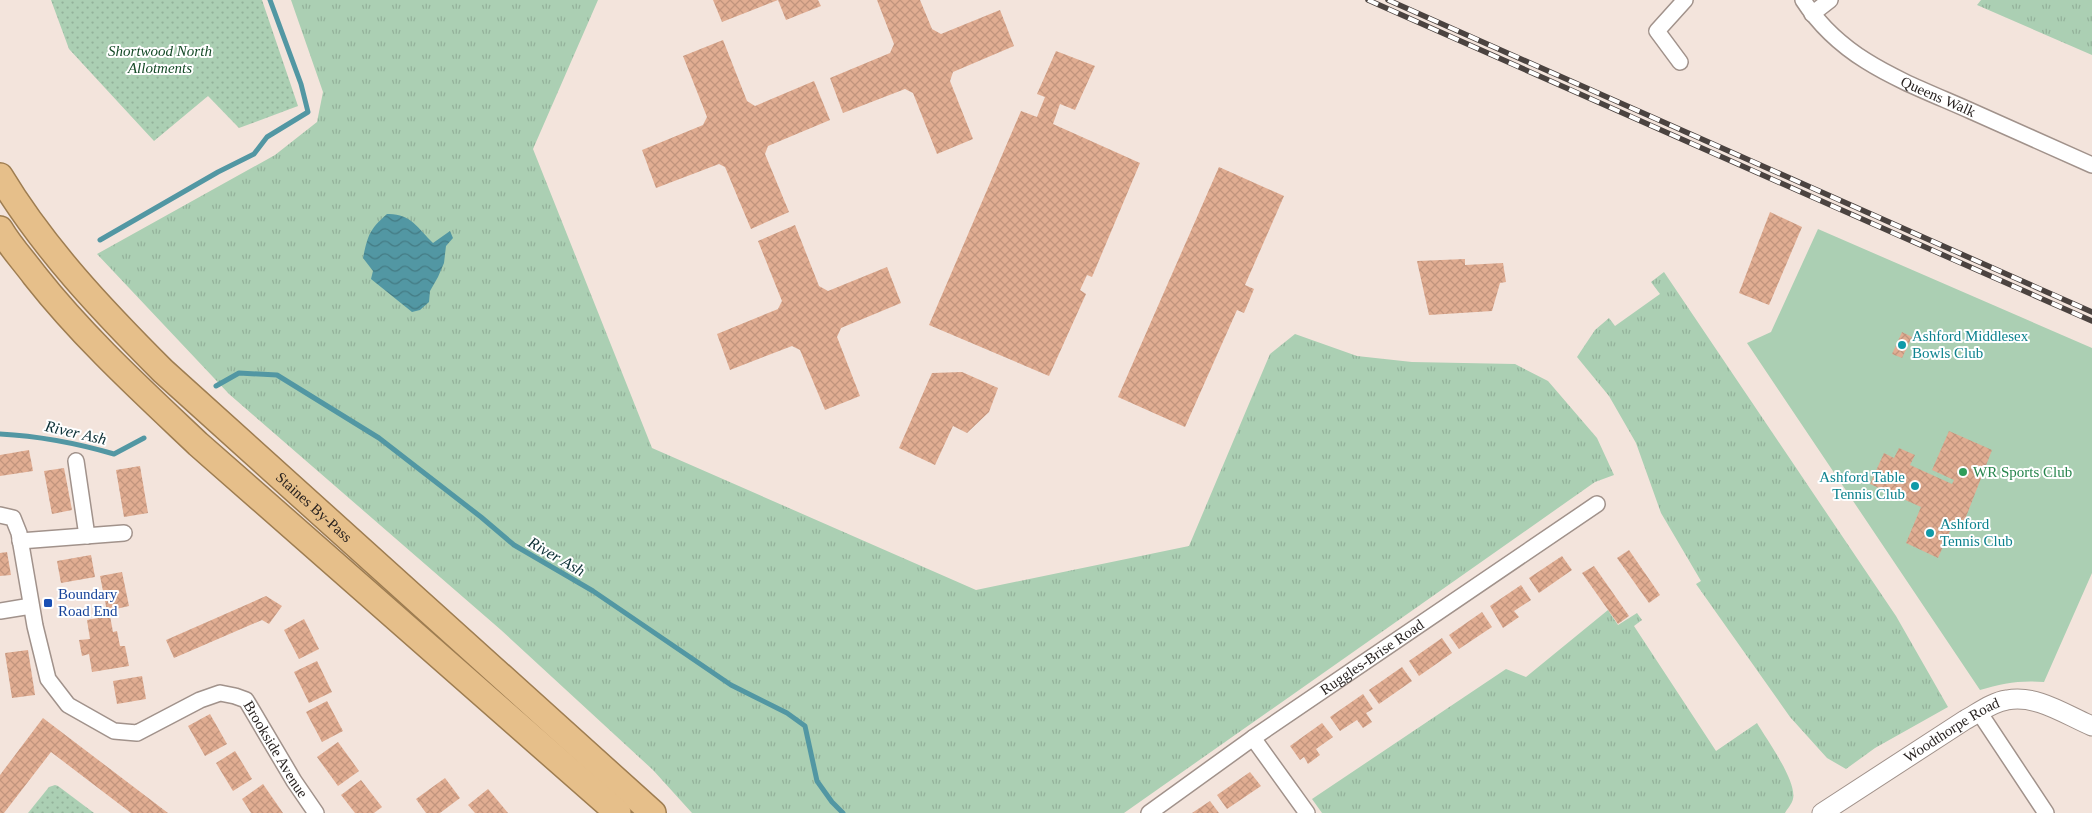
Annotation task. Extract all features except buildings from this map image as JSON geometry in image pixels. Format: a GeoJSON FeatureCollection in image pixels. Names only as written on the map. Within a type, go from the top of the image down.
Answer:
{"type":"FeatureCollection","features":[{"type":"Feature","properties":{"kind":"highway","name":"Staines By-Pass"},"geometry":{"type":"LineString","coordinates":[[0,176],[68,271],[100,308],[163,371],[653,813]]}},
{"type":"Feature","properties":{"kind":"highway","name":"Staines By-Pass"},"geometry":{"type":"LineString","coordinates":[[0,230],[55,301],[96,347],[198,444],[484,693],[618,813]]}},
{"type":"Feature","properties":{"kind":"street"},"geometry":{"type":"LineString","coordinates":[[1680,62],[1657,31],[1684,0]]}},
{"type":"Feature","properties":{"kind":"street","name":"Queens Walk"},"geometry":{"type":"LineString","coordinates":[[1803,0],[1824,29],[1847,50],[1890,75],[2092,165]]}},
{"type":"Feature","properties":{"kind":"street"},"geometry":{"type":"LineString","coordinates":[[1812,14],[1830,0]]}},
{"type":"Feature","properties":{"kind":"street"},"geometry":{"type":"LineString","coordinates":[[76,461],[87,536]]}},
{"type":"Feature","properties":{"kind":"street","name":"Ruggles-Brise Road"},"geometry":{"type":"LineString","coordinates":[[1149,813],[1253,738],[1597,504]]}},
{"type":"Feature","properties":{"kind":"street","name":"Brookside Avenue"},"geometry":{"type":"LineString","coordinates":[[0,516],[13,518],[20,541],[31,606],[48,679],[68,705],[114,731],[137,733],[200,700],[220,693],[246,700],[294,781],[316,813]]}},
{"type":"Feature","properties":{"kind":"street"},"geometry":{"type":"LineString","coordinates":[[20,541],[124,533]]}},
{"type":"Feature","properties":{"kind":"street"},"geometry":{"type":"LineString","coordinates":[[0,611],[31,606]]}},
{"type":"Feature","properties":{"kind":"street","name":"Woodthorpe Road"},"geometry":{"type":"LineString","coordinates":[[1822,813],[1979,712],[2007,700],[2025,699],[2041,703],[2092,726]]}},
{"type":"Feature","properties":{"kind":"street"},"geometry":{"type":"LineString","coordinates":[[1979,712],[2046,813]]}},
{"type":"Feature","properties":{"kind":"street"},"geometry":{"type":"LineString","coordinates":[[1253,738],[1307,813]]}},
{"type":"Feature","properties":{"kind":"green space","name":"Shortwood North Allotments"},"geometry":{"type":"Polygon","coordinates":[[[51,0],[262,0],[298,106],[239,128],[208,96],[154,141],[69,49],[51,0]]]}},
{"type":"Feature","properties":{"kind":"green space"},"geometry":{"type":"Polygon","coordinates":[[[291,0],[598,0],[533,149],[652,448],[976,590],[1189,546],[1270,354],[1295,334],[1357,356],[1412,362],[1515,364],[1548,381],[1597,438],[1614,475],[1595,482],[1124,813],[692,813],[653,770],[501,630],[229,394],[97,254],[275,155],[317,122],[323,92],[291,0]]]}},
{"type":"Feature","properties":{"kind":"green space"},"geometry":{"type":"Polygon","coordinates":[[[1981,0],[2092,0],[2092,55],[1977,5],[1981,0]]]}},
{"type":"Feature","properties":{"kind":"green space","name":"WR Sports Club"},"geometry":{"type":"Polygon","coordinates":[[[1818,229],[2092,348],[2092,573],[2044,682],[2027,681],[1980,690],[1747,343],[1771,332],[1818,229]]]}},
{"type":"Feature","properties":{"kind":"green space"},"geometry":{"type":"Polygon","coordinates":[[[1664,272],[1896,616],[1948,707],[1875,748],[1846,769],[1827,758],[1790,717],[1696,584],[1701,581],[1661,513],[1636,443],[1609,396],[1577,357],[1595,330],[1609,318],[1615,326],[1660,294],[1651,282],[1664,272]]]}},
{"type":"Feature","properties":{"kind":"green space"},"geometry":{"type":"Polygon","coordinates":[[[1608,610],[1618,625],[1637,613],[1642,620],[1634,626],[1716,751],[1757,723],[1786,772],[1793,791],[1792,803],[1785,813],[1322,813],[1312,799],[1506,669],[1526,677],[1608,610]]]}},
{"type":"Feature","properties":{"kind":"green space"},"geometry":{"type":"Polygon","coordinates":[[[55,785],[94,813],[28,813],[49,787],[55,785]]]}},
{"type":"Feature","properties":{"kind":"water"},"geometry":{"type":"Polygon","coordinates":[[[387,214],[395,214],[408,219],[433,243],[450,231],[453,238],[446,246],[444,263],[430,291],[429,302],[420,310],[412,312],[371,279],[373,271],[363,258],[370,233],[376,224],[387,214]]]}},
{"type":"Feature","properties":{"kind":"waterway"},"geometry":{"type":"LineString","coordinates":[[100,240],[218,172],[254,154],[267,137],[308,112],[301,84],[270,0]]}},
{"type":"Feature","properties":{"kind":"waterway","name":"River Ash"},"geometry":{"type":"LineString","coordinates":[[216,386],[239,373],[277,375],[379,438],[514,545],[593,591],[731,685],[787,713],[805,726],[817,781],[832,802],[843,813]]}},
{"type":"Feature","properties":{"kind":"waterway","name":"River Ash"},"geometry":{"type":"LineString","coordinates":[[0,434],[29,436],[114,454],[144,438]]}},
{"type":"Feature","properties":{"kind":"railway"},"geometry":{"type":"LineString","coordinates":[[1368,0],[2092,321]]}},
{"type":"Feature","properties":{"kind":"railway"},"geometry":{"type":"LineString","coordinates":[[1388,0],[2092,312]]}},
{"type":"Feature","properties":{"kind":"place","name":"Ashford Middlesex Bowls Club"},"geometry":{"type":"Point","coordinates":[1902,345]}},
{"type":"Feature","properties":{"kind":"place","name":"WR Sports Club"},"geometry":{"type":"Point","coordinates":[1963,472]}},
{"type":"Feature","properties":{"kind":"place","name":"Ashford Table Tennis Club"},"geometry":{"type":"Point","coordinates":[1915,486]}},
{"type":"Feature","properties":{"kind":"place","name":"Ashford Tennis Club"},"geometry":{"type":"Point","coordinates":[1930,533]}},
{"type":"Feature","properties":{"kind":"place","name":"Boundary Road End"},"geometry":{"type":"Point","coordinates":[48,603]}}]}
